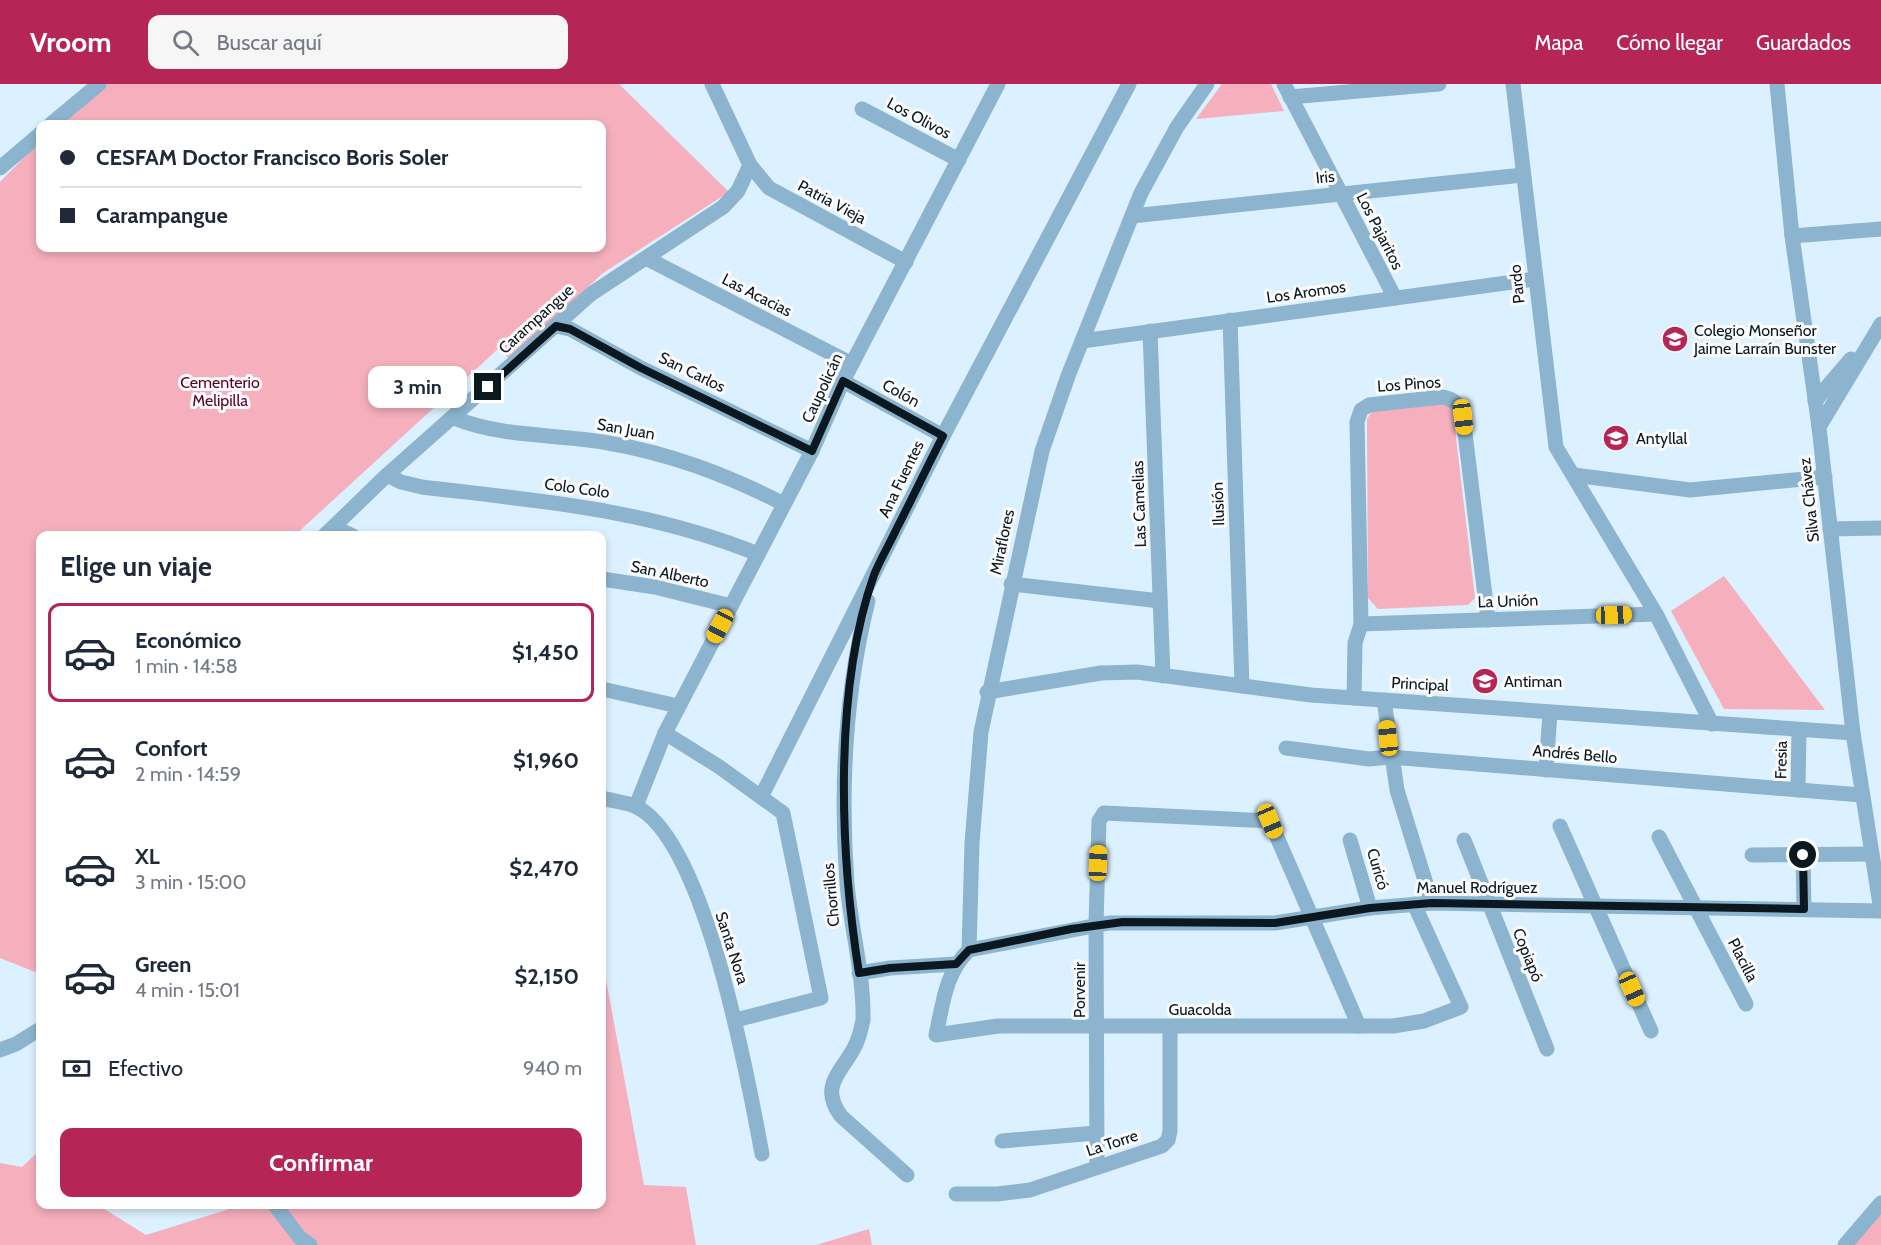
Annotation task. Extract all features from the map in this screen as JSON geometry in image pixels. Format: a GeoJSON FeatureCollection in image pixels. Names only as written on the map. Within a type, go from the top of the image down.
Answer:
{"type":"FeatureCollection","features":[{"type":"Feature","properties":{"kind":"street"},"geometry":{"type":"LineString","coordinates":[[56,120],[99,84]]}},
{"type":"Feature","properties":{"kind":"street","name":"Caupolicán"},"geometry":{"type":"LineString","coordinates":[[636,806],[664,733],[812,451],[843,381],[998,84]]}},
{"type":"Feature","properties":{"kind":"street","name":"Ana Fuentes"},"geometry":{"type":"LineString","coordinates":[[761,797],[943,436],[1129,84]]}},
{"type":"Feature","properties":{"kind":"street","name":"Miraflores"},"geometry":{"type":"LineString","coordinates":[[969,950],[976,783],[987,692],[1042,452],[1131,216],[1164,148],[1207,84]]}},
{"type":"Feature","properties":{"kind":"street"},"geometry":{"type":"LineString","coordinates":[[1287,90],[1438,84]]}},
{"type":"Feature","properties":{"kind":"street","name":"Pardo"},"geometry":{"type":"LineString","coordinates":[[1513,84],[1553,436],[1560,456],[1574,474],[1656,614],[1712,724]]}},
{"type":"Feature","properties":{"kind":"street","name":"Silva Chávez"},"geometry":{"type":"LineString","coordinates":[[1777,84],[1792,236],[1819,427],[1853,733],[1881,911]]}},
{"type":"Feature","properties":{"kind":"street","name":"Patria Vieja"},"geometry":{"type":"LineString","coordinates":[[718,87],[750,165],[762,181],[777,193],[906,262]]}},
{"type":"Feature","properties":{"kind":"street","name":"Los Pajaritos"},"geometry":{"type":"LineString","coordinates":[[1287,90],[1395,298]]}},
{"type":"Feature","properties":{"kind":"street","name":"Los Olivos"},"geometry":{"type":"LineString","coordinates":[[862,109],[959,160]]}},
{"type":"Feature","properties":{"kind":"street"},"geometry":{"type":"LineString","coordinates":[[0,168],[36,137]]}},
{"type":"Feature","properties":{"kind":"street","name":"Carampangue"},"geometry":{"type":"LineString","coordinates":[[329,531],[387,475],[591,294],[723,207],[738,190],[750,165]]}},
{"type":"Feature","properties":{"kind":"street","name":"Iris"},"geometry":{"type":"LineString","coordinates":[[1131,216],[1523,175]]}},
{"type":"Feature","properties":{"kind":"street"},"geometry":{"type":"LineString","coordinates":[[1792,236],[1881,229]]}},
{"type":"Feature","properties":{"kind":"street","name":"Las Acacias"},"geometry":{"type":"LineString","coordinates":[[646,258],[852,364]]}},
{"type":"Feature","properties":{"kind":"street","name":"Los Aromos"},"geometry":{"type":"LineString","coordinates":[[1082,341],[1535,279]]}},
{"type":"Feature","properties":{"kind":"street","name":"Ilusión"},"geometry":{"type":"LineString","coordinates":[[1230,320],[1242,686]]}},
{"type":"Feature","properties":{"kind":"street","name":"San Carlos"},"geometry":{"type":"LineString","coordinates":[[556,326],[570,329],[641,368],[812,451]]}},
{"type":"Feature","properties":{"kind":"street"},"geometry":{"type":"LineString","coordinates":[[1815,400],[1880,326]]}},
{"type":"Feature","properties":{"kind":"street"},"geometry":{"type":"LineString","coordinates":[[1819,427],[1880,326]]}},
{"type":"Feature","properties":{"kind":"street","name":"Las Camelias"},"geometry":{"type":"LineString","coordinates":[[1150,331],[1163,676]]}},
{"type":"Feature","properties":{"kind":"street","name":"Colón"},"geometry":{"type":"LineString","coordinates":[[843,381],[943,436]]}},
{"type":"Feature","properties":{"kind":"street","name":"Los Pinos"},"geometry":{"type":"LineString","coordinates":[[1354,698],[1355,643],[1360,624],[1359,414],[1369,405],[1442,397],[1456,402],[1463,417],[1488,620]]}},
{"type":"Feature","properties":{"kind":"street","name":"San Juan"},"geometry":{"type":"LineString","coordinates":[[454,417],[496,430],[602,442],[657,453],[728,476],[784,504]]}},
{"type":"Feature","properties":{"kind":"street"},"geometry":{"type":"LineString","coordinates":[[1574,474],[1690,490],[1825,477]]}},
{"type":"Feature","properties":{"kind":"street","name":"Colo Colo"},"geometry":{"type":"LineString","coordinates":[[387,475],[401,482],[422,487],[598,508],[654,519],[722,539],[758,554]]}},
{"type":"Feature","properties":{"kind":"street"},"geometry":{"type":"LineString","coordinates":[[1830,529],[1881,528]]}},
{"type":"Feature","properties":{"kind":"street","name":"Chorrillos"},"geometry":{"type":"LineString","coordinates":[[874,575],[852,678],[845,768],[847,883],[863,1008],[861,1032],[854,1048],[834,1077],[832,1099],[845,1121],[907,1175]]}},
{"type":"Feature","properties":{"kind":"street","name":"San Alberto"},"geometry":{"type":"LineString","coordinates":[[606,580],[655,587],[731,606]]}},
{"type":"Feature","properties":{"kind":"street"},"geometry":{"type":"LineString","coordinates":[[1011,584],[1160,601]]}},
{"type":"Feature","properties":{"kind":"street","name":"La Unión"},"geometry":{"type":"LineString","coordinates":[[1360,624],[1656,614]]}},
{"type":"Feature","properties":{"kind":"street","name":"Principal"},"geometry":{"type":"LineString","coordinates":[[987,692],[1120,671],[1354,698],[1853,733]]}},
{"type":"Feature","properties":{"kind":"street"},"geometry":{"type":"LineString","coordinates":[[606,690],[678,706]]}},
{"type":"Feature","properties":{"kind":"street"},"geometry":{"type":"LineString","coordinates":[[1384,700],[1390,757],[1403,814],[1432,903]]}},
{"type":"Feature","properties":{"kind":"street"},"geometry":{"type":"LineString","coordinates":[[1546,770],[1550,712]]}},
{"type":"Feature","properties":{"kind":"street","name":"Fresia"},"geometry":{"type":"LineString","coordinates":[[1798,790],[1799,730]]}},
{"type":"Feature","properties":{"kind":"street"},"geometry":{"type":"LineString","coordinates":[[664,733],[783,813],[821,998],[736,1020]]}},
{"type":"Feature","properties":{"kind":"street","name":"Andrés Bello"},"geometry":{"type":"LineString","coordinates":[[1286,748],[1369,759],[1390,757],[1862,795]]}},
{"type":"Feature","properties":{"kind":"street","name":"Santa Nora"},"geometry":{"type":"LineString","coordinates":[[606,799],[636,806],[659,826],[686,872],[698,899],[736,1020],[762,1154]]}},
{"type":"Feature","properties":{"kind":"street","name":"Porvenir"},"geometry":{"type":"LineString","coordinates":[[1097,1167],[1096,924],[1100,822],[1104,813],[1270,821],[1311,917]]}},
{"type":"Feature","properties":{"kind":"street"},"geometry":{"type":"LineString","coordinates":[[1560,826],[1651,1031]]}},
{"type":"Feature","properties":{"kind":"street","name":"Placilla"},"geometry":{"type":"LineString","coordinates":[[1659,837],[1746,1004]]}},
{"type":"Feature","properties":{"kind":"street","name":"Curicó"},"geometry":{"type":"LineString","coordinates":[[1350,840],[1370,908]]}},
{"type":"Feature","properties":{"kind":"street","name":"Copiapó"},"geometry":{"type":"LineString","coordinates":[[1464,840],[1547,1049]]}},
{"type":"Feature","properties":{"kind":"street"},"geometry":{"type":"LineString","coordinates":[[1752,855],[1871,854]]}},
{"type":"Feature","properties":{"kind":"street"},"geometry":{"type":"LineString","coordinates":[[1803,855],[1804,909]]}},
{"type":"Feature","properties":{"kind":"street","name":"Manuel Rodríguez"},"geometry":{"type":"LineString","coordinates":[[969,950],[1096,924],[1123,922],[1264,923],[1370,908],[1432,903],[1881,911]]}},
{"type":"Feature","properties":{"kind":"street","name":"Guacolda"},"geometry":{"type":"LineString","coordinates":[[956,964],[948,980],[936,1035],[998,1026],[1170,1028],[1409,1024],[1443,1016],[1461,1007],[1414,904]]}},
{"type":"Feature","properties":{"kind":"street"},"geometry":{"type":"LineString","coordinates":[[1311,917],[1359,1026]]}},
{"type":"Feature","properties":{"kind":"street"},"geometry":{"type":"LineString","coordinates":[[859,973],[890,968],[956,964],[969,950]]}},
{"type":"Feature","properties":{"kind":"street","name":"La Torre"},"geometry":{"type":"LineString","coordinates":[[956,1194],[1011,1193],[1030,1190],[1162,1146],[1168,1140],[1170,1131],[1170,1028]]}},
{"type":"Feature","properties":{"kind":"street"},"geometry":{"type":"LineString","coordinates":[[0,1050],[16,1044],[36,1032]]}},
{"type":"Feature","properties":{"kind":"street"},"geometry":{"type":"LineString","coordinates":[[1002,1141],[1096,1133]]}},
{"type":"Feature","properties":{"kind":"street"},"geometry":{"type":"LineString","coordinates":[[1845,1245],[1881,1203]]}},
{"type":"Feature","properties":{"kind":"street"},"geometry":{"type":"LineString","coordinates":[[278,1209],[300,1238],[310,1245]]}},
{"type":"Feature","properties":{"kind":"green space","name":"Cementerio Melipilla"},"geometry":{"type":"Polygon","coordinates":[[[96,84],[619,84],[729,192],[603,273],[510,359],[498,349],[299,531],[36,531],[36,972],[0,958],[0,182],[36,145],[36,252],[606,252],[606,120],[60,120],[96,84]]]}},
{"type":"Feature","properties":{"kind":"green space"},"geometry":{"type":"Polygon","coordinates":[[[1222,84],[1271,84],[1284,111],[1196,119],[1222,84]]]}},
{"type":"Feature","properties":{"kind":"green space"},"geometry":{"type":"Polygon","coordinates":[[[1447,403],[1453,413],[1475,598],[1468,605],[1378,609],[1368,598],[1367,419],[1373,410],[1447,403]]]}},
{"type":"Feature","properties":{"kind":"green space"},"geometry":{"type":"Polygon","coordinates":[[[1724,576],[1825,710],[1724,709],[1671,611],[1724,576]]]}},
{"type":"Feature","properties":{"kind":"green space"},"geometry":{"type":"Polygon","coordinates":[[[606,980],[644,1185],[686,1187],[696,1245],[0,1245],[0,1163],[22,1167],[36,1154],[36,1209],[104,1209],[146,1235],[229,1209],[606,1209],[606,980]]]}},
{"type":"Feature","properties":{"kind":"green space"},"geometry":{"type":"Polygon","coordinates":[[[1881,1209],[1881,1245],[1853,1245],[1881,1209]]]}},
{"type":"Feature","properties":{"kind":"green space"},"geometry":{"type":"Polygon","coordinates":[[[869,1229],[872,1245],[816,1245],[869,1229]]]}},
{"type":"Feature","properties":{"kind":"place","name":"Colegio Monseñor Jaime Larraín Bunster"},"geometry":{"type":"Point","coordinates":[1675,339]}},
{"type":"Feature","properties":{"kind":"place","name":"Antyllal"},"geometry":{"type":"Point","coordinates":[1616,438]}},
{"type":"Feature","properties":{"kind":"place","name":"Antiman"},"geometry":{"type":"Point","coordinates":[1485,681]}},
{"type":"Feature","properties":{"kind":"route"},"geometry":{"type":"LineString","coordinates":[[488,387],[556,326],[570,329],[641,368],[812,451],[843,381],[943,436],[874,575],[861,626],[852,678],[846,732],[844,829],[847,883],[859,973],[919,965],[956,964],[969,950],[1096,924],[1123,922],[1275,923],[1370,908],[1432,903],[1804,909],[1803,855]]}}]}
